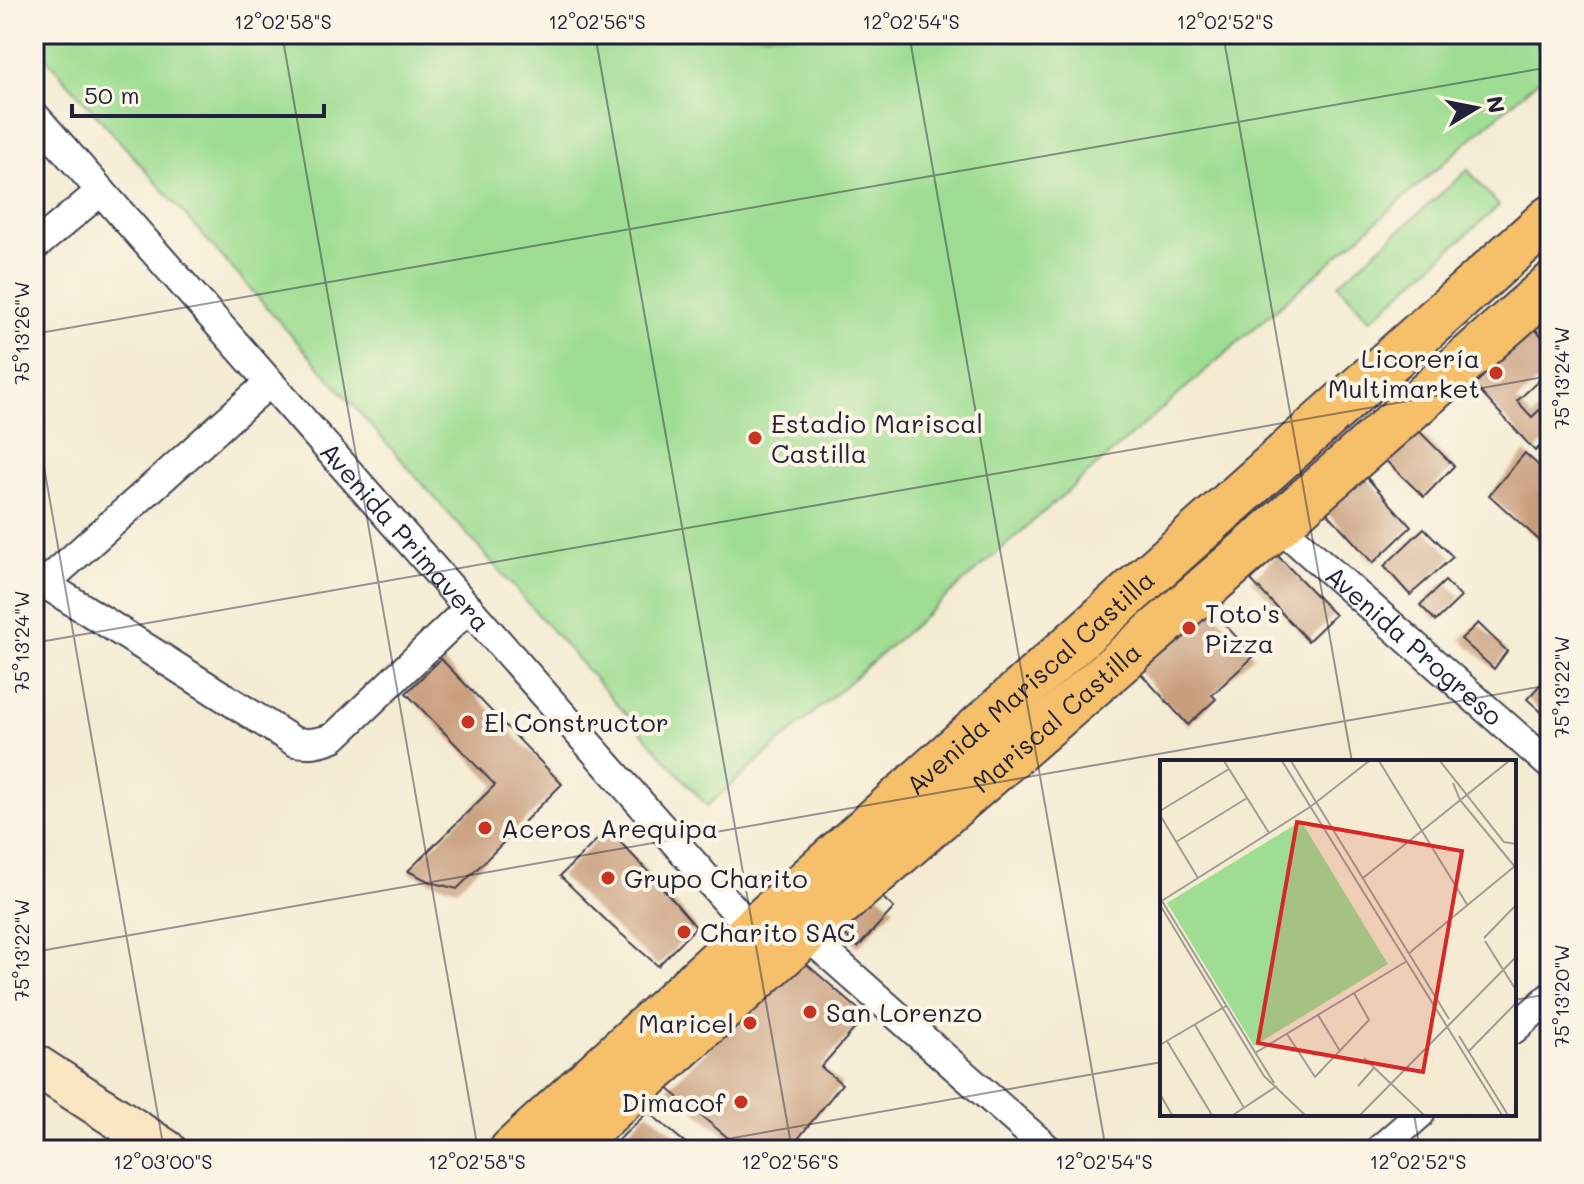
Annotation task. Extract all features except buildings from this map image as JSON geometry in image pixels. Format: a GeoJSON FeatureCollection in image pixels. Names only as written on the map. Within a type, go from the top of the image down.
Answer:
{"type":"FeatureCollection","features":[{"type":"Feature","properties":{"kind":"highway","name":"Avenida Mariscal Castilla"},"geometry":{"type":"LineString","coordinates":[[512,1150],[778,933],[1550,218]]}},
{"type":"Feature","properties":{"kind":"highway","name":"Mariscal Castilla"},"geometry":{"type":"LineString","coordinates":[[566,1150],[778,933],[1278,525],[1550,286]]}},
{"type":"Feature","properties":{"kind":"street","name":"Avenida Primavera"},"geometry":{"type":"LineString","coordinates":[[34,115],[469,608],[778,933],[1049,1150]]}},
{"type":"Feature","properties":{"kind":"street"},"geometry":{"type":"LineString","coordinates":[[34,247],[101,191]]}},
{"type":"Feature","properties":{"kind":"street"},"geometry":{"type":"LineString","coordinates":[[270,382],[39,580],[295,742],[309,744],[334,737],[469,608]]}},
{"type":"Feature","properties":{"kind":"street","name":"Avenida Progreso"},"geometry":{"type":"LineString","coordinates":[[1278,525],[1550,765]]}},
{"type":"Feature","properties":{"kind":"street"},"geometry":{"type":"LineString","coordinates":[[1516,1027],[1550,997]]}},
{"type":"Feature","properties":{"kind":"street"},"geometry":{"type":"LineString","coordinates":[[34,1064],[166,1150]]}},
{"type":"Feature","properties":{"kind":"street"},"geometry":{"type":"LineString","coordinates":[[1379,1150],[1418,1116]]}},
{"type":"Feature","properties":{"kind":"green space","name":"Estadio Mariscal Castilla"},"geometry":{"type":"Polygon","coordinates":[[[34,34],[1550,34],[1550,70],[707,806],[34,44],[34,34]]]}},
{"type":"Feature","properties":{"kind":"green space"},"geometry":{"type":"Polygon","coordinates":[[[1468,170],[1499,206],[1370,320],[1338,284],[1468,170]]]}},
{"type":"Feature","properties":{"kind":"place","name":"Licorería Multimarket"},"geometry":{"type":"Point","coordinates":[1496,373]}},
{"type":"Feature","properties":{"kind":"place","name":"Estadio Mariscal Castilla"},"geometry":{"type":"Point","coordinates":[755,438]}},
{"type":"Feature","properties":{"kind":"place","name":"Toto's Pizza"},"geometry":{"type":"Point","coordinates":[1189,628]}},
{"type":"Feature","properties":{"kind":"place","name":"El Constructor"},"geometry":{"type":"Point","coordinates":[468,722]}},
{"type":"Feature","properties":{"kind":"place","name":"Aceros Arequipa"},"geometry":{"type":"Point","coordinates":[485,828]}},
{"type":"Feature","properties":{"kind":"place","name":"Grupo Charito"},"geometry":{"type":"Point","coordinates":[608,878]}},
{"type":"Feature","properties":{"kind":"place","name":"Charito SAC"},"geometry":{"type":"Point","coordinates":[684,932]}},
{"type":"Feature","properties":{"kind":"place","name":"San Lorenzo"},"geometry":{"type":"Point","coordinates":[810,1012]}},
{"type":"Feature","properties":{"kind":"place","name":"Maricel"},"geometry":{"type":"Point","coordinates":[750,1023]}},
{"type":"Feature","properties":{"kind":"place","name":"Dimacof"},"geometry":{"type":"Point","coordinates":[741,1102]}}]}
